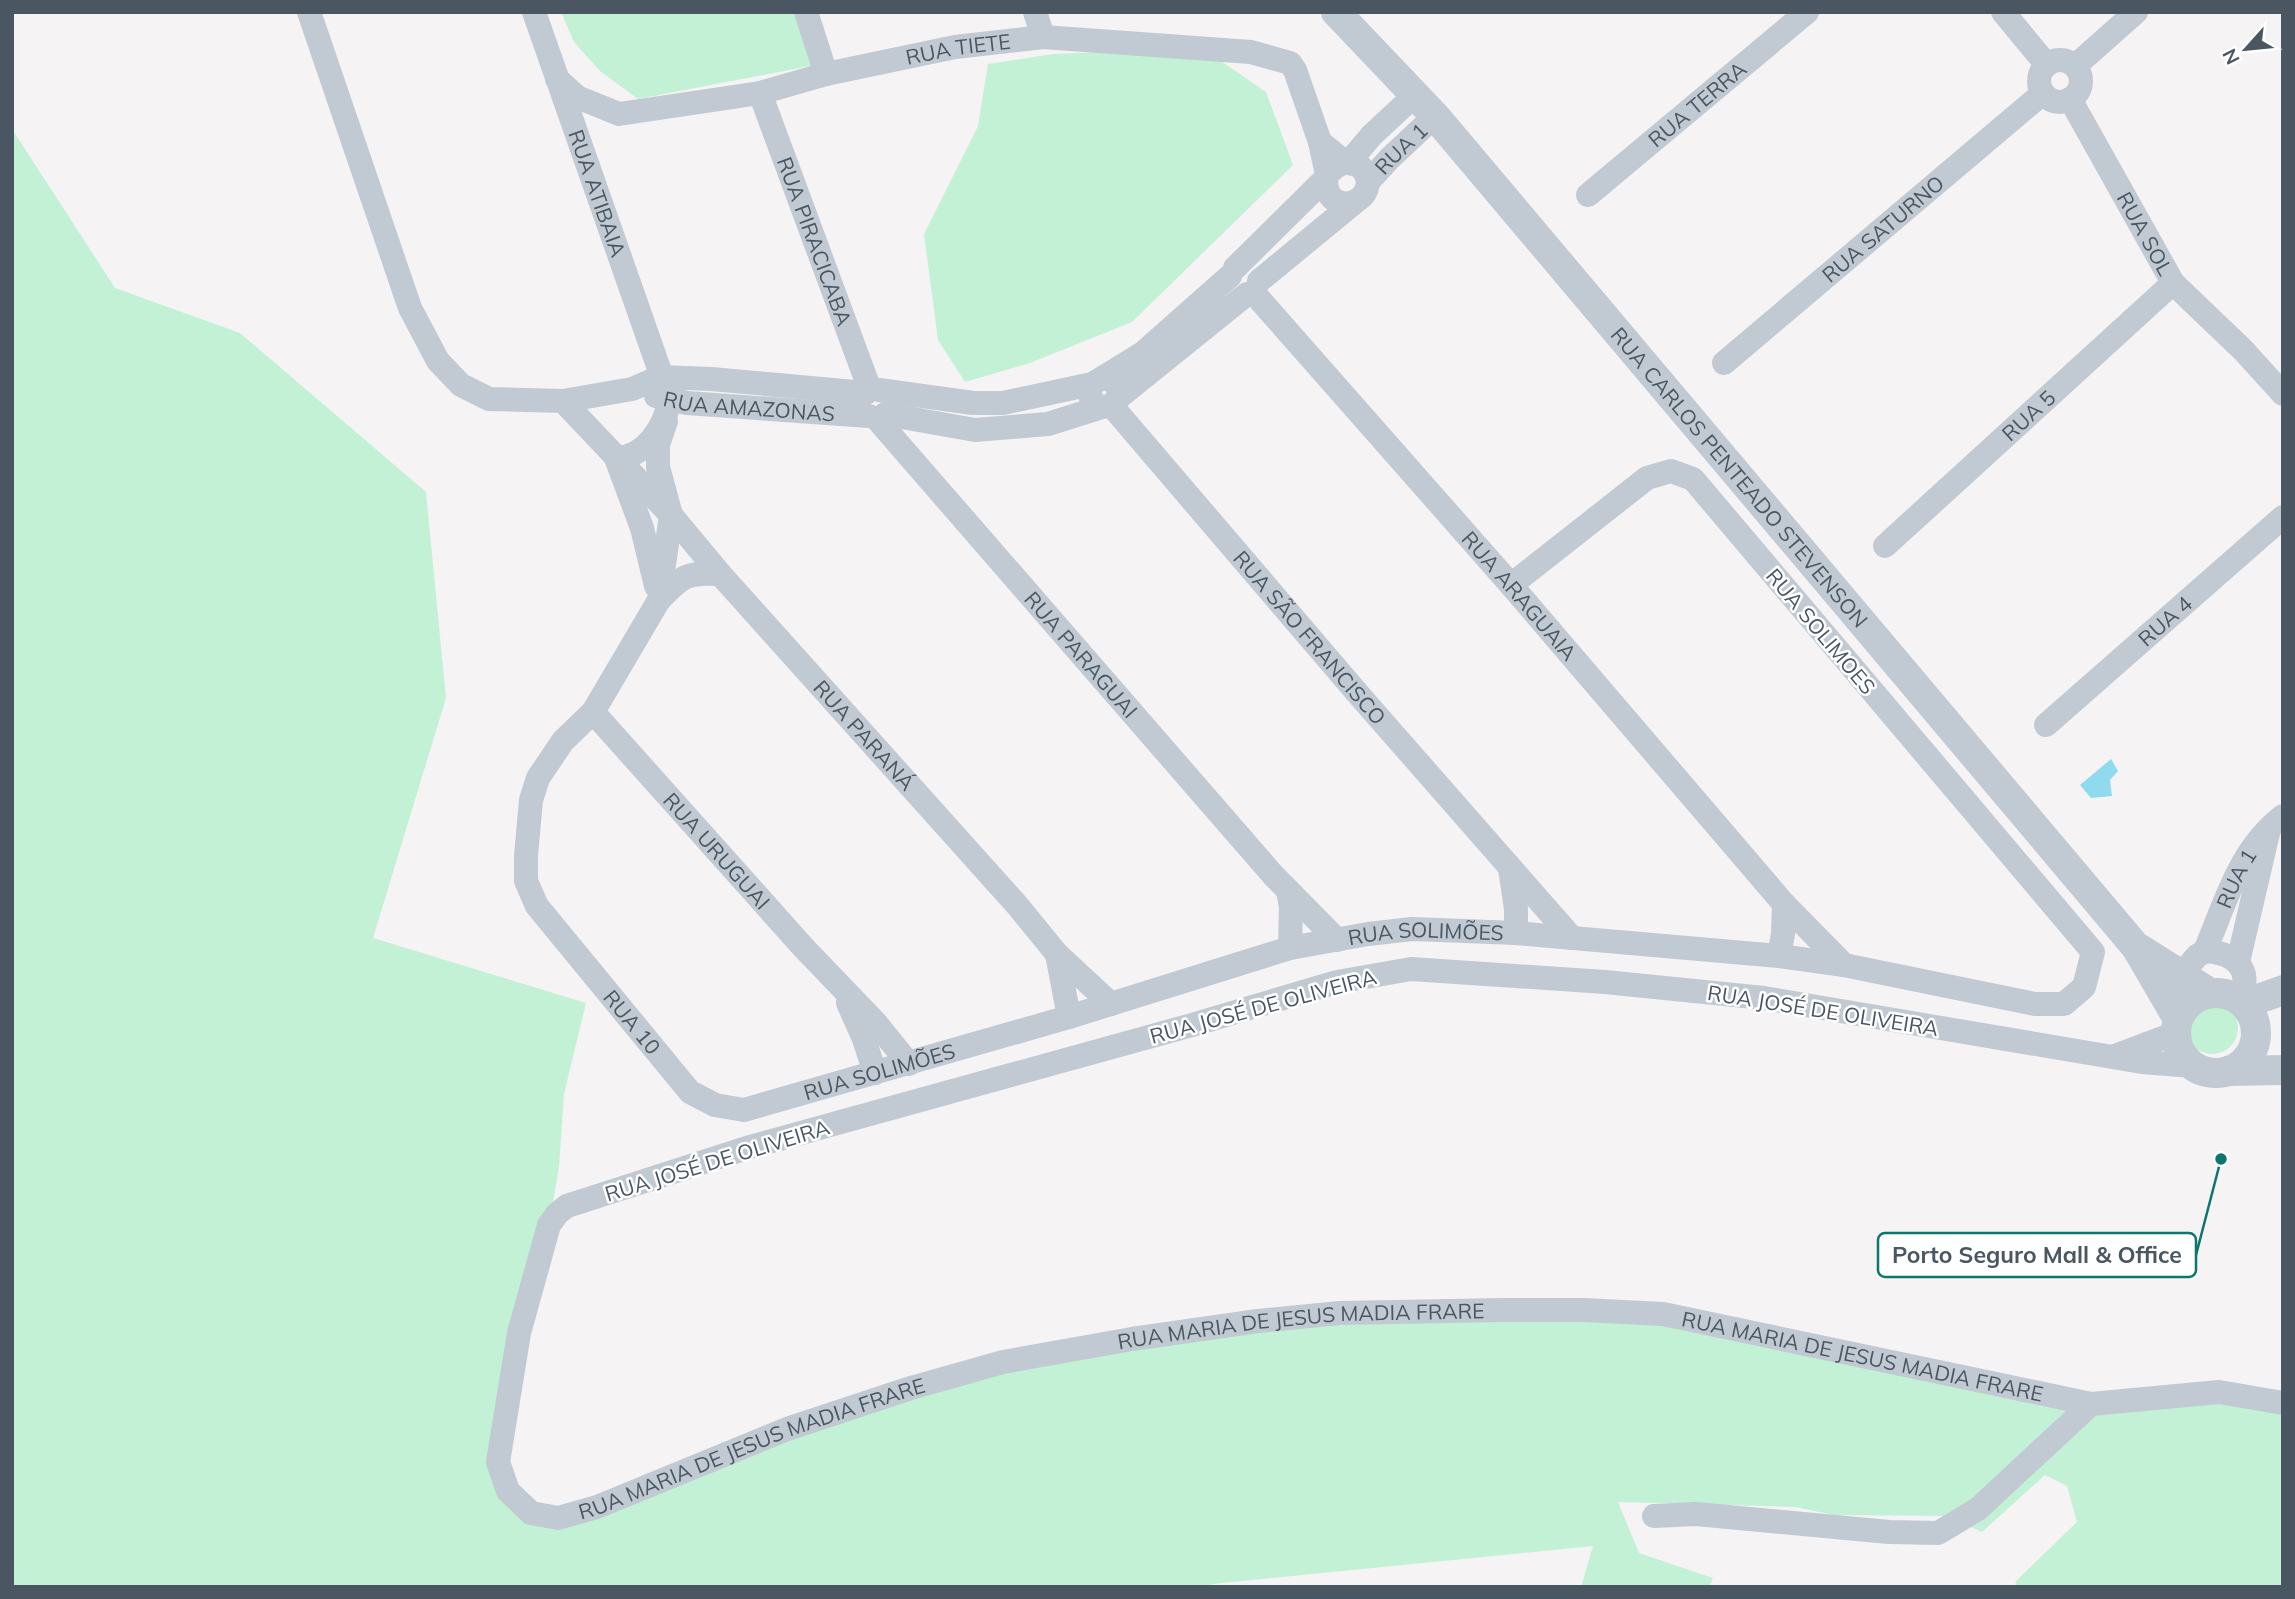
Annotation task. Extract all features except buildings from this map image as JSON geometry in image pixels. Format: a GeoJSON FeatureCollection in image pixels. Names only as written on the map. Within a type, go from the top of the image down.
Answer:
{"type":"FeatureCollection","features":[{"type":"Feature","properties":{"kind":"street","name":"RUA AMAZONAS"},"geometry":{"type":"LineString","coordinates":[[309,12],[410,308],[438,361],[461,384],[489,399],[563,401],[632,389],[660,377],[711,379],[874,403]]}},
{"type":"Feature","properties":{"kind":"street","name":"RUA ATIBAIA"},"geometry":{"type":"LineString","coordinates":[[534,12],[660,377],[668,410]]}},
{"type":"Feature","properties":{"kind":"street"},"geometry":{"type":"LineString","coordinates":[[806,12],[826,75]]}},
{"type":"Feature","properties":{"kind":"street"},"geometry":{"type":"LineString","coordinates":[[1035,12],[1043,37]]}},
{"type":"Feature","properties":{"kind":"street","name":"RUA CARLOS PENTEADO STEVENSON"},"geometry":{"type":"LineString","coordinates":[[1336,12],[1425,105],[2136,947],[2177,1026]]}},
{"type":"Feature","properties":{"kind":"street","name":"RUA TERRA"},"geometry":{"type":"LineString","coordinates":[[1588,195],[1807,12]]}},
{"type":"Feature","properties":{"kind":"street"},"geometry":{"type":"LineString","coordinates":[[2003,12],[2047,65]]}},
{"type":"Feature","properties":{"kind":"street"},"geometry":{"type":"LineString","coordinates":[[2075,66],[2136,12]]}},
{"type":"Feature","properties":{"kind":"street","name":"RUA TIETE"},"geometry":{"type":"LineString","coordinates":[[557,79],[577,97],[619,114],[760,93],[826,75],[955,47],[1043,37],[1251,51],[1290,63],[1320,142],[1337,169]]}},
{"type":"Feature","properties":{"kind":"street"},"geometry":{"type":"LineString","coordinates":[[2059,60],[2075,66],[2081,81],[2080,88],[2070,99],[2057,101],[2043,93],[2039,83],[2042,70],[2047,65],[2059,60]]}},
{"type":"Feature","properties":{"kind":"street","name":"RUA PIRACICABA"},"geometry":{"type":"LineString","coordinates":[[760,93],[874,403]]}},
{"type":"Feature","properties":{"kind":"street","name":"RUA SATURNO"},"geometry":{"type":"LineString","coordinates":[[1724,363],[2043,93]]}},
{"type":"Feature","properties":{"kind":"street","name":"RUA SOL"},"geometry":{"type":"LineString","coordinates":[[2070,99],[2173,283],[2244,350],[2283,394]]}},
{"type":"Feature","properties":{"kind":"street","name":"RUA 1"},"geometry":{"type":"LineString","coordinates":[[1337,169],[1372,135],[1425,105]]}},
{"type":"Feature","properties":{"kind":"street","name":"RUA 1"},"geometry":{"type":"LineString","coordinates":[[1361,192],[1390,158],[1425,105]]}},
{"type":"Feature","properties":{"kind":"street"},"geometry":{"type":"LineString","coordinates":[[1355,163],[1364,171],[1361,192],[1342,203],[1336,201],[1328,191],[1337,169],[1355,163]]}},
{"type":"Feature","properties":{"kind":"street","name":"RUA AMAZONAS"},"geometry":{"type":"LineString","coordinates":[[1105,394],[1143,353],[1232,272],[1337,169]]}},
{"type":"Feature","properties":{"kind":"street","name":"RUA AMAZONAS"},"geometry":{"type":"LineString","coordinates":[[632,389],[668,410],[687,403],[1003,403],[1105,394],[1253,289],[1361,192]]}},
{"type":"Feature","properties":{"kind":"street","name":"RUA ARAGUAIA"},"geometry":{"type":"LineString","coordinates":[[1232,272],[1233,289],[1238,293],[1253,289],[1784,904],[1844,965]]}},
{"type":"Feature","properties":{"kind":"street","name":"RUA 5"},"geometry":{"type":"LineString","coordinates":[[1885,547],[2173,283]]}},
{"type":"Feature","properties":{"kind":"street","name":"RUA SOL"},"geometry":{"type":"LineString","coordinates":[[2244,350],[2283,372]]}},
{"type":"Feature","properties":{"kind":"street","name":"RUA SÃO FRANCISCO"},"geometry":{"type":"LineString","coordinates":[[1105,394],[1572,938]]}},
{"type":"Feature","properties":{"kind":"street","name":"RUA PARANÁ"},"geometry":{"type":"LineString","coordinates":[[563,401],[671,515],[720,574],[1017,905],[1057,954],[1111,1004]]}},
{"type":"Feature","properties":{"kind":"street","name":"RUA PARAGUAI"},"geometry":{"type":"LineString","coordinates":[[874,403],[1288,891],[1337,940]]}},
{"type":"Feature","properties":{"kind":"street"},"geometry":{"type":"LineString","coordinates":[[659,600],[642,528],[616,458],[630,457],[640,452],[668,410]]}},
{"type":"Feature","properties":{"kind":"street","name":"RUA PARANÁ"},"geometry":{"type":"LineString","coordinates":[[668,410],[658,444],[658,467],[671,515]]}},
{"type":"Feature","properties":{"kind":"street","name":"RUA SOLIMOES"},"geometry":{"type":"LineString","coordinates":[[1511,585],[1647,478],[1671,471],[1693,479],[2093,952]]}},
{"type":"Feature","properties":{"kind":"street"},"geometry":{"type":"LineString","coordinates":[[659,600],[671,515]]}},
{"type":"Feature","properties":{"kind":"street","name":"RUA 4"},"geometry":{"type":"LineString","coordinates":[[2046,725],[2283,517]]}},
{"type":"Feature","properties":{"kind":"street"},"geometry":{"type":"LineString","coordinates":[[593,712],[659,600],[679,579],[699,573],[720,574]]}},
{"type":"Feature","properties":{"kind":"street","name":"RUA 10"},"geometry":{"type":"LineString","coordinates":[[593,712],[563,741],[538,778],[531,800],[526,881],[537,906],[690,1092],[715,1105],[744,1110]]}},
{"type":"Feature","properties":{"kind":"street","name":"RUA URUGUAI"},"geometry":{"type":"LineString","coordinates":[[593,712],[909,1064]]}},
{"type":"Feature","properties":{"kind":"street"},"geometry":{"type":"LineString","coordinates":[[2238,962],[2276,821]]}},
{"type":"Feature","properties":{"kind":"street","name":"RUA 1"},"geometry":{"type":"LineString","coordinates":[[2206,951],[2238,868],[2276,821]]}},
{"type":"Feature","properties":{"kind":"street"},"geometry":{"type":"LineString","coordinates":[[1510,869],[1516,909],[1516,933]]}},
{"type":"Feature","properties":{"kind":"street"},"geometry":{"type":"LineString","coordinates":[[1288,891],[1291,907],[1290,948]]}},
{"type":"Feature","properties":{"kind":"street"},"geometry":{"type":"LineString","coordinates":[[1779,956],[1784,904]]}},
{"type":"Feature","properties":{"kind":"street","name":"RUA SOLIMÕES"},"geometry":{"type":"LineString","coordinates":[[744,1110],[1069,1017],[1290,948],[1412,929],[1516,933],[1779,956],[1844,965],[2035,1004],[2064,1004],[2084,988],[2093,952]]}},
{"type":"Feature","properties":{"kind":"street","name":"RUA CARLOS PENTEADO STEVENSON"},"geometry":{"type":"LineString","coordinates":[[2136,947],[2210,993]]}},
{"type":"Feature","properties":{"kind":"street"},"geometry":{"type":"LineString","coordinates":[[2181,975],[2197,956],[2206,951],[2228,955],[2238,962],[2244,971],[2246,987],[2241,1002]]}},
{"type":"Feature","properties":{"kind":"street","name":"RUA PARANÁ"},"geometry":{"type":"LineString","coordinates":[[1057,954],[1069,1017]]}},
{"type":"Feature","properties":{"kind":"street","name":"RUA JOSÉ DE OLIVEIRA"},"geometry":{"type":"LineString","coordinates":[[519,1333],[550,1225],[557,1214],[567,1206],[750,1147],[1192,1025],[1337,982],[1411,969],[1605,982],[1764,998],[2142,1062],[2193,1066]]}},
{"type":"Feature","properties":{"kind":"street","name":"RUA URUGUAI"},"geometry":{"type":"LineString","coordinates":[[840,987],[864,1039],[875,1073]]}},
{"type":"Feature","properties":{"kind":"street"},"geometry":{"type":"LineString","coordinates":[[2241,1002],[2283,990]]}},
{"type":"Feature","properties":{"kind":"street"},"geometry":{"type":"LineString","coordinates":[[2254,1043],[2255,1026],[2251,1014],[2241,1002],[2225,994],[2210,993],[2196,998],[2185,1006],[2177,1026],[2178,1046],[2184,1057],[2193,1066],[2204,1071],[2216,1073],[2283,1068]]}},
{"type":"Feature","properties":{"kind":"street"},"geometry":{"type":"LineString","coordinates":[[2228,1071],[2238,1066],[2283,1007]]}},
{"type":"Feature","properties":{"kind":"street"},"geometry":{"type":"LineString","coordinates":[[2114,1057],[2177,1026]]}},
{"type":"Feature","properties":{"kind":"street"},"geometry":{"type":"LineString","coordinates":[[2254,1043],[2283,1068]]}},
{"type":"Feature","properties":{"kind":"street","name":"RUA MARIA DE JESUS MADIA FRARE"},"geometry":{"type":"LineString","coordinates":[[519,1333],[498,1462],[508,1491],[531,1513],[558,1518],[597,1507],[691,1466],[787,1429],[911,1388],[1003,1362],[1208,1328],[1340,1314],[1503,1310],[1663,1314],[2091,1404],[2219,1392],[2283,1403]]}},
{"type":"Feature","properties":{"kind":"street"},"geometry":{"type":"LineString","coordinates":[[1654,1516],[1696,1514],[1889,1532],[1938,1533],[1978,1509],[2091,1404]]}},
{"type":"Feature","properties":{"kind":"green space"},"geometry":{"type":"Polygon","coordinates":[[[561,12],[798,12],[815,65],[638,99],[600,71],[574,42],[561,12]]]}},
{"type":"Feature","properties":{"kind":"green space"},"geometry":{"type":"Polygon","coordinates":[[[1126,51],[1212,55],[1266,92],[1293,165],[1132,322],[1030,363],[965,382],[938,340],[924,234],[978,126],[988,64],[1053,54],[1126,51]]]}},
{"type":"Feature","properties":{"kind":"green space"},"geometry":{"type":"Polygon","coordinates":[[[12,129],[115,288],[240,333],[426,492],[446,698],[373,938],[586,1003],[564,1094],[559,1167],[549,1225],[519,1333],[508,1491],[558,1518],[911,1388],[1258,1321],[1584,1310],[2091,1404],[2283,1403],[2283,1587],[2015,1587],[2016,1581],[2077,1522],[2067,1486],[2045,1475],[1982,1532],[1948,1516],[1834,1515],[1795,1507],[1618,1502],[1639,1553],[1713,1578],[1709,1587],[1581,1587],[1593,1546],[1213,1584],[1207,1587],[12,1587],[12,129]]]}},
{"type":"Feature","properties":{"kind":"green space"},"geometry":{"type":"Polygon","coordinates":[[[2212,1002],[2222,1004],[2230,1010],[2236,1018],[2236,1038],[2230,1046],[2222,1052],[2212,1054],[2202,1052],[2194,1046],[2188,1038],[2186,1028],[2188,1018],[2194,1010],[2202,1004],[2212,1002]]]}},
{"type":"Feature","properties":{"kind":"water"},"geometry":{"type":"Polygon","coordinates":[[[2111,759],[2118,771],[2110,780],[2112,796],[2091,798],[2080,785],[2111,759]]]}},
{"type":"Feature","properties":{"kind":"place","name":"Porto Seguro Mall & Office"},"geometry":{"type":"Point","coordinates":[2221,1159]}}]}
